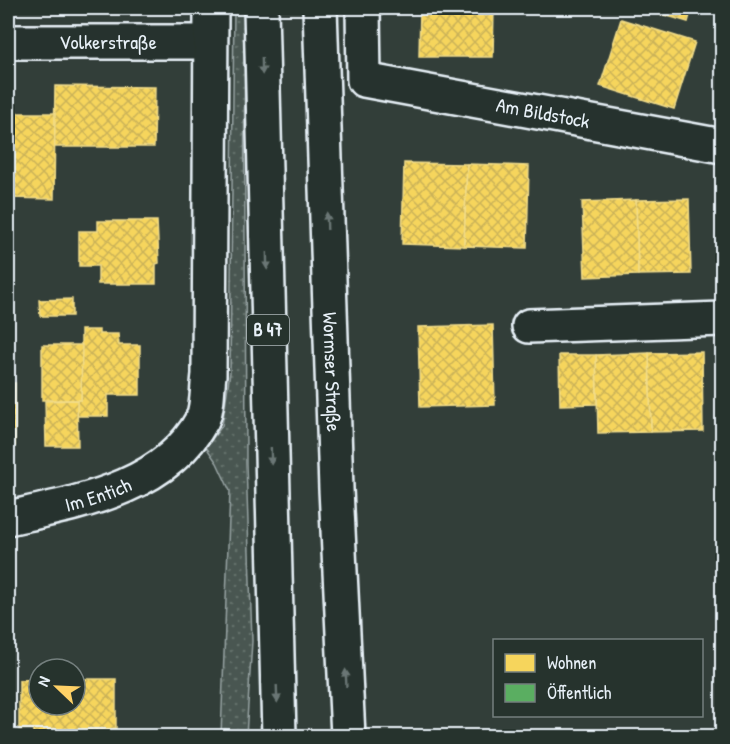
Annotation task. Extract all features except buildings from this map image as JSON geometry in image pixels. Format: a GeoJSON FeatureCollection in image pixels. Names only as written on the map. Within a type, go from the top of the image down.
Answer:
{"type":"FeatureCollection","features":[{"type":"Feature","properties":{"kind":"street"},"geometry":{"type":"LineString","coordinates":[[210,42],[211,8]]}},
{"type":"Feature","properties":{"kind":"street","name":"B 47"},"geometry":{"type":"LineString","coordinates":[[261,8],[279,736]]}},
{"type":"Feature","properties":{"kind":"street","name":"Wormser Straße"},"geometry":{"type":"LineString","coordinates":[[320,8],[336,489],[348,736]]}},
{"type":"Feature","properties":{"kind":"street","name":"Am Bildstock"},"geometry":{"type":"LineString","coordinates":[[363,8],[364,80],[723,146]]}},
{"type":"Feature","properties":{"kind":"street","name":"Volkerstraße"},"geometry":{"type":"LineString","coordinates":[[8,42],[210,42]]}},
{"type":"Feature","properties":{"kind":"street","name":"Im Entich"},"geometry":{"type":"LineString","coordinates":[[8,518],[84,501],[145,477],[179,449],[203,419],[209,375],[210,42]]}},
{"type":"Feature","properties":{"kind":"street"},"geometry":{"type":"LineString","coordinates":[[529,326],[723,319]]}},
{"type":"Feature","properties":{"kind":"shaded area"},"geometry":{"type":"Polygon","coordinates":[[[234,8],[244,8],[246,463],[252,641],[246,736],[221,736],[230,491],[217,463],[206,447],[222,426],[230,372],[234,8]]]}}]}
